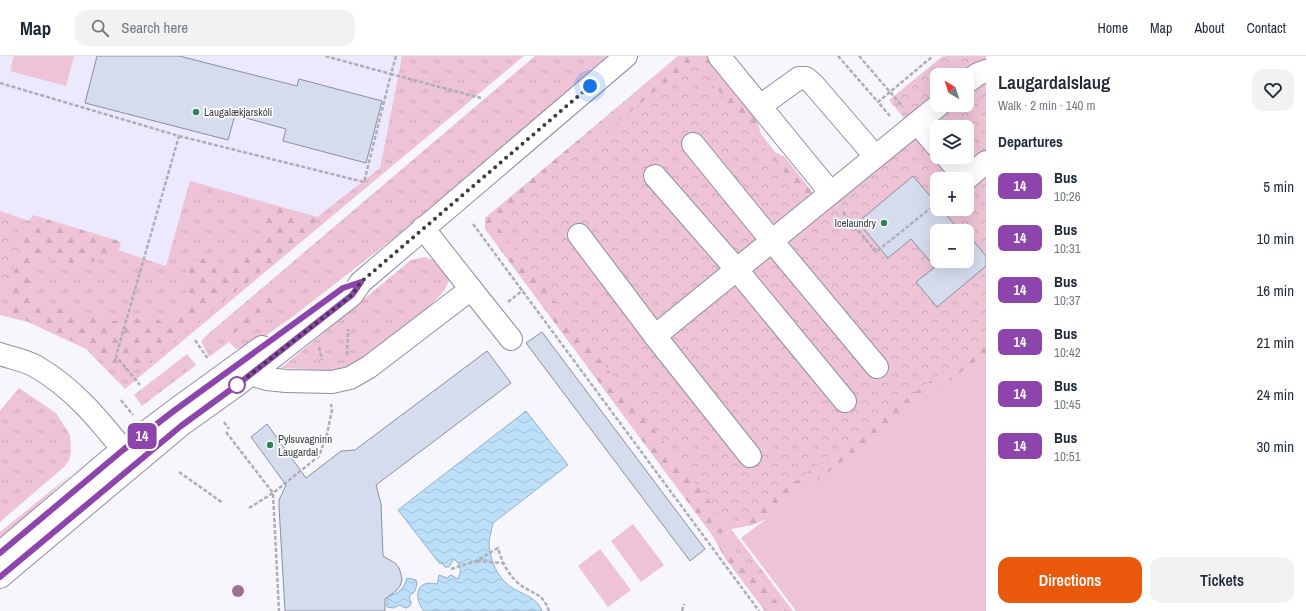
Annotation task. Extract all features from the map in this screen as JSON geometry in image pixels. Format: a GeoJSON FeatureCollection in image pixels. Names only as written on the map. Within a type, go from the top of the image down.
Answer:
{"type":"FeatureCollection","features":[{"type":"Feature","properties":{"kind":"street"},"geometry":{"type":"LineString","coordinates":[[0,554],[128,457],[181,426],[352,295],[361,282],[626,56]]}},
{"type":"Feature","properties":{"kind":"street"},"geometry":{"type":"LineString","coordinates":[[719,56],[831,193]]}},
{"type":"Feature","properties":{"kind":"street"},"geometry":{"type":"LineString","coordinates":[[974,77],[986,71]]}},
{"type":"Feature","properties":{"kind":"street"},"geometry":{"type":"LineString","coordinates":[[760,106],[799,78],[806,78],[813,84],[875,156]]}},
{"type":"Feature","properties":{"kind":"street"},"geometry":{"type":"LineString","coordinates":[[656,336],[930,112]]}},
{"type":"Feature","properties":{"kind":"street"},"geometry":{"type":"LineString","coordinates":[[917,123],[930,138]]}},
{"type":"Feature","properties":{"kind":"street"},"geometry":{"type":"LineString","coordinates":[[693,144],[877,367]]}},
{"type":"Feature","properties":{"kind":"street"},"geometry":{"type":"LineString","coordinates":[[974,172],[986,162]]}},
{"type":"Feature","properties":{"kind":"street"},"geometry":{"type":"LineString","coordinates":[[953,164],[960,172]]}},
{"type":"Feature","properties":{"kind":"street"},"geometry":{"type":"LineString","coordinates":[[654,176],[737,270],[845,401]]}},
{"type":"Feature","properties":{"kind":"street"},"geometry":{"type":"LineString","coordinates":[[423,228],[511,339]]}},
{"type":"Feature","properties":{"kind":"street"},"geometry":{"type":"LineString","coordinates":[[579,235],[750,456]]}},
{"type":"Feature","properties":{"kind":"street"},"geometry":{"type":"LineString","coordinates":[[0,577],[128,457],[175,410],[343,288],[361,282]]}},
{"type":"Feature","properties":{"kind":"street"},"geometry":{"type":"LineString","coordinates":[[250,374],[267,379],[282,381],[328,382],[350,378],[369,367],[471,289]]}},
{"type":"Feature","properties":{"kind":"street"},"geometry":{"type":"LineString","coordinates":[[0,354],[34,365],[62,385],[88,408],[128,457]]}},
{"type":"Feature","properties":{"kind":"path"},"geometry":{"type":"LineString","coordinates":[[325,56],[481,98]]}},
{"type":"Feature","properties":{"kind":"path"},"geometry":{"type":"LineString","coordinates":[[0,83],[179,136],[364,182],[396,56]]}},
{"type":"Feature","properties":{"kind":"path"},"geometry":{"type":"LineString","coordinates":[[838,56],[878,102]]}},
{"type":"Feature","properties":{"kind":"path"},"geometry":{"type":"LineString","coordinates":[[859,56],[917,123]]}},
{"type":"Feature","properties":{"kind":"path"},"geometry":{"type":"LineString","coordinates":[[140,384],[116,356],[179,136]]}},
{"type":"Feature","properties":{"kind":"path"},"geometry":{"type":"LineString","coordinates":[[831,193],[843,211],[876,252],[930,209]]}},
{"type":"Feature","properties":{"kind":"path"},"geometry":{"type":"LineString","coordinates":[[473,224],[759,611]]}},
{"type":"Feature","properties":{"kind":"path"},"geometry":{"type":"LineString","coordinates":[[195,340],[209,361]]}},
{"type":"Feature","properties":{"kind":"path"},"geometry":{"type":"LineString","coordinates":[[250,508],[319,456],[332,410],[328,382]]}},
{"type":"Feature","properties":{"kind":"path"},"geometry":{"type":"LineString","coordinates":[[121,400],[134,416]]}},
{"type":"Feature","properties":{"kind":"path"},"geometry":{"type":"LineString","coordinates":[[224,422],[229,429]]}},
{"type":"Feature","properties":{"kind":"path"},"geometry":{"type":"LineString","coordinates":[[226,432],[273,492],[279,611]]}},
{"type":"Feature","properties":{"kind":"path"},"geometry":{"type":"LineString","coordinates":[[179,472],[223,503]]}},
{"type":"Feature","properties":{"kind":"path"},"geometry":{"type":"LineString","coordinates":[[451,569],[476,561],[498,548],[503,563],[510,574],[518,583],[528,590],[540,595],[549,611]]}},
{"type":"Feature","properties":{"kind":"path"},"geometry":{"type":"LineString","coordinates":[[476,561],[503,563]]}},
{"type":"Feature","properties":{"kind":"path"},"geometry":{"type":"LineString","coordinates":[[682,611],[684,604]]}},
{"type":"Feature","properties":{"kind":"shaded area","name":"Laugalækjarskóli"},"geometry":{"type":"Polygon","coordinates":[[[0,56],[402,56],[380,168],[317,217],[167,266],[0,211],[0,56]]]}},
{"type":"Feature","properties":{"kind":"green space"},"geometry":{"type":"Polygon","coordinates":[[[14,56],[74,56],[66,86],[10,71],[14,56]]]}},
{"type":"Feature","properties":{"kind":"green space"},"geometry":{"type":"Polygon","coordinates":[[[402,56],[524,56],[125,389],[86,349],[28,322],[0,315],[0,211],[166,266],[190,181],[317,217],[380,168],[402,56]]]}},
{"type":"Feature","properties":{"kind":"green space"},"geometry":{"type":"Polygon","coordinates":[[[535,56],[610,56],[409,226],[295,315],[254,344],[236,349],[229,342],[209,357],[201,341],[208,334],[535,56]]]}},
{"type":"Feature","properties":{"kind":"green space"},"geometry":{"type":"Polygon","coordinates":[[[678,56],[711,56],[755,114],[761,134],[775,152],[785,157],[813,193],[836,212],[612,143],[986,295],[986,362],[782,512],[753,525],[731,529],[727,533],[726,539],[734,551],[754,571],[784,611],[765,611],[725,558],[712,535],[485,229],[485,218],[678,56]]]}},
{"type":"Feature","properties":{"kind":"green space"},"geometry":{"type":"Polygon","coordinates":[[[943,56],[986,56],[986,340],[731,529],[494,222],[694,60],[818,214],[917,134],[889,100],[943,56]]]}},
{"type":"Feature","properties":{"kind":"green space"},"geometry":{"type":"Polygon","coordinates":[[[276,206],[317,217],[312,229],[140,369],[115,371],[84,346],[7,311],[8,299],[26,226],[33,215],[119,241],[121,246],[114,256],[79,265],[40,257],[30,286],[43,302],[61,309],[94,316],[109,321],[132,320],[145,316],[157,319],[164,324],[187,301],[184,280],[186,271],[193,262],[203,258],[228,265],[238,262],[257,247],[267,214],[276,206]]]}},
{"type":"Feature","properties":{"kind":"green space"},"geometry":{"type":"Polygon","coordinates":[[[0,216],[25,222],[8,290],[0,289],[0,216]]]}},
{"type":"Feature","properties":{"kind":"green space"},"geometry":{"type":"Polygon","coordinates":[[[425,257],[436,261],[447,271],[449,281],[444,291],[401,335],[355,364],[340,370],[324,372],[306,369],[281,368],[411,260],[425,257]]]}},
{"type":"Feature","properties":{"kind":"green space"},"geometry":{"type":"Polygon","coordinates":[[[273,287],[278,290],[278,299],[269,311],[255,321],[226,336],[223,331],[226,325],[273,287]]]}},
{"type":"Feature","properties":{"kind":"green space"},"geometry":{"type":"Polygon","coordinates":[[[986,353],[986,611],[796,611],[741,538],[986,353]]]}},
{"type":"Feature","properties":{"kind":"green space"},"geometry":{"type":"Polygon","coordinates":[[[187,354],[196,365],[142,406],[134,395],[187,354]]]}},
{"type":"Feature","properties":{"kind":"green space"},"geometry":{"type":"Polygon","coordinates":[[[19,388],[56,413],[70,435],[71,452],[69,460],[64,467],[0,522],[0,411],[19,388]]]}},
{"type":"Feature","properties":{"kind":"green space"},"geometry":{"type":"Polygon","coordinates":[[[74,472],[0,540],[0,532],[74,472]]]}},
{"type":"Feature","properties":{"kind":"green space"},"geometry":{"type":"Polygon","coordinates":[[[633,524],[664,565],[641,582],[611,541],[633,524]]]}},
{"type":"Feature","properties":{"kind":"green space"},"geometry":{"type":"Polygon","coordinates":[[[731,529],[793,611],[784,611],[754,571],[734,551],[726,539],[727,534],[731,529]]]}},
{"type":"Feature","properties":{"kind":"green space"},"geometry":{"type":"Polygon","coordinates":[[[600,549],[631,590],[608,607],[578,566],[600,549]]]}},
{"type":"Feature","properties":{"kind":"water"},"geometry":{"type":"Polygon","coordinates":[[[526,411],[568,465],[493,523],[489,548],[493,562],[503,580],[514,589],[534,600],[542,611],[424,611],[418,600],[418,590],[425,584],[437,584],[439,575],[447,578],[451,575],[458,579],[460,568],[454,559],[449,567],[445,567],[442,563],[440,564],[398,510],[526,411]]]}},
{"type":"Feature","properties":{"kind":"water"},"geometry":{"type":"Polygon","coordinates":[[[407,578],[416,580],[417,584],[415,591],[409,597],[411,602],[410,606],[406,608],[399,605],[394,608],[387,607],[387,596],[400,591],[407,578]]]}},
{"type":"Feature","properties":{"kind":"building","name":"Laugalækjarskóli"},"geometry":{"type":"Polygon","coordinates":[[[97,56],[179,56],[297,86],[299,79],[382,101],[366,163],[283,141],[286,129],[235,115],[228,140],[85,103],[97,56]]]}},
{"type":"Feature","properties":{"kind":"building"},"geometry":{"type":"Polygon","coordinates":[[[913,176],[930,196],[930,216],[947,216],[954,224],[930,224],[930,261],[911,239],[888,258],[858,222],[913,176]]]}},
{"type":"Feature","properties":{"kind":"building"},"geometry":{"type":"Polygon","coordinates":[[[974,242],[986,256],[986,266],[937,307],[916,282],[934,268],[974,268],[974,242]]]}},
{"type":"Feature","properties":{"kind":"building"},"geometry":{"type":"Polygon","coordinates":[[[542,332],[705,549],[690,561],[526,343],[542,332]]]}},
{"type":"Feature","properties":{"kind":"building"},"geometry":{"type":"Polygon","coordinates":[[[487,351],[511,383],[376,485],[381,504],[383,556],[395,563],[399,568],[402,580],[396,591],[385,599],[385,611],[285,611],[279,500],[286,485],[251,437],[267,424],[306,478],[341,451],[355,450],[487,351]]]}},
{"type":"Feature","properties":{"kind":"bus line","name":"14"},"geometry":{"type":"LineString","coordinates":[[0,553],[113,457],[175,410],[343,288],[361,282],[352,295],[237,385],[181,426],[0,577]]}},
{"type":"Feature","properties":{"kind":"place","name":"Laugalækjarskóli"},"geometry":{"type":"Point","coordinates":[196,112]}},
{"type":"Feature","properties":{"kind":"place","name":"Icelaundry"},"geometry":{"type":"Point","coordinates":[884,223]}},
{"type":"Feature","properties":{"kind":"place","name":"Pylsuvagninn Laugardal"},"geometry":{"type":"Point","coordinates":[270,445]}},
{"type":"Feature","properties":{"kind":"route"},"geometry":{"type":"LineString","coordinates":[[237,385],[352,295],[361,282],[590,86]]}}]}
